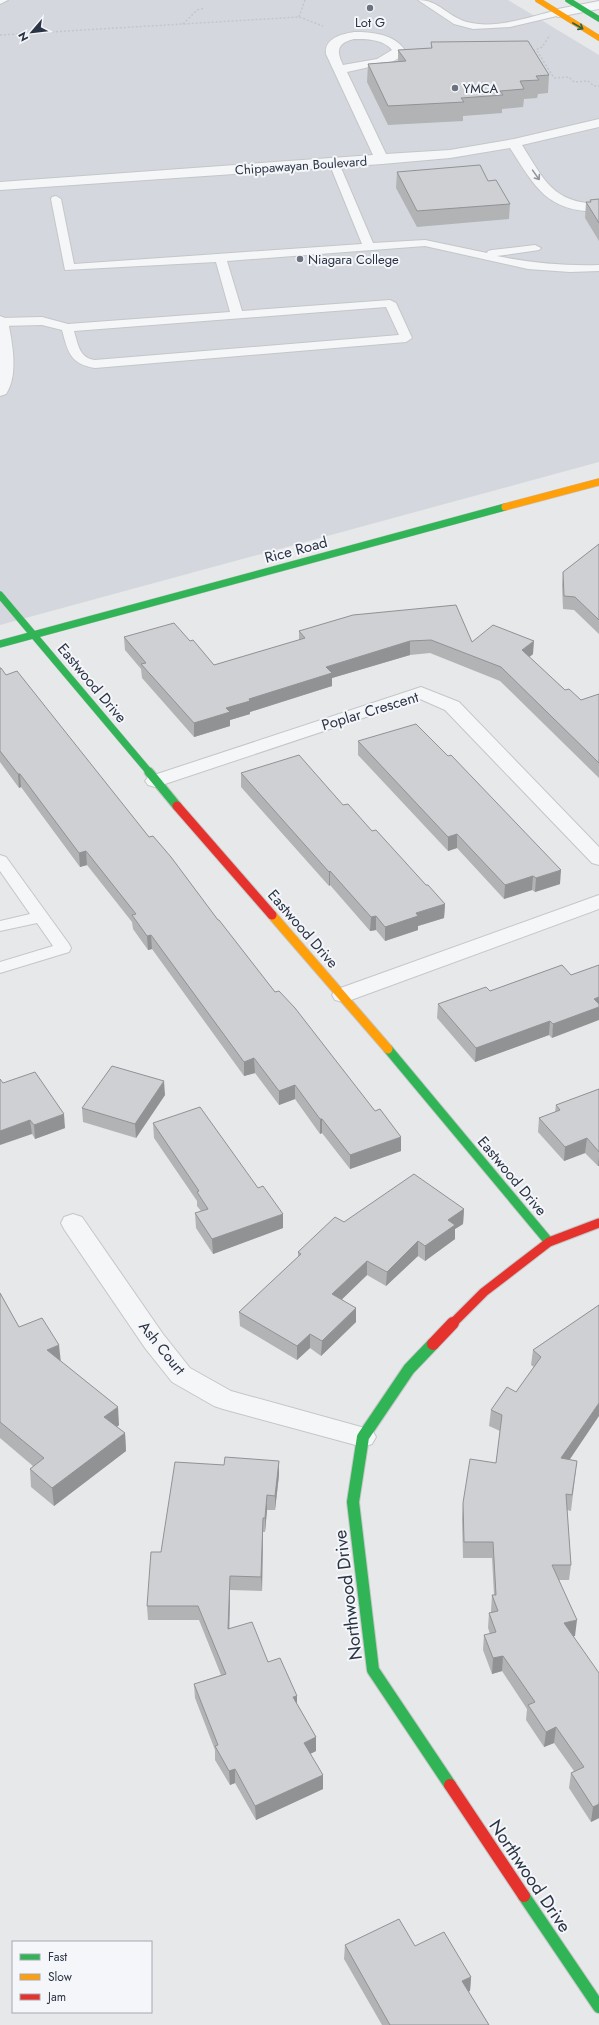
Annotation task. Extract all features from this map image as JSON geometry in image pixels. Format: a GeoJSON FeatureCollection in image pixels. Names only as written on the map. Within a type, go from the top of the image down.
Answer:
{"type":"FeatureCollection","features":[{"type":"Feature","properties":{"kind":"street"},"geometry":{"type":"LineString","coordinates":[[538,0],[599,38]]}},
{"type":"Feature","properties":{"kind":"street"},"geometry":{"type":"LineString","coordinates":[[568,0],[599,19]]}},
{"type":"Feature","properties":{"kind":"street"},"geometry":{"type":"LineString","coordinates":[[558,13],[599,5]]}},
{"type":"Feature","properties":{"kind":"street"},"geometry":{"type":"LineString","coordinates":[[339,71],[348,67],[392,58],[399,50],[397,45],[379,36],[359,36],[338,40],[333,46],[332,53],[339,71],[382,160]]}},
{"type":"Feature","properties":{"kind":"street","name":"Chippawayan Boulevard"},"geometry":{"type":"LineString","coordinates":[[0,186],[450,154],[514,143],[599,123]]}},
{"type":"Feature","properties":{"kind":"street"},"geometry":{"type":"LineString","coordinates":[[514,143],[546,188],[558,199],[575,205],[599,208]]}},
{"type":"Feature","properties":{"kind":"street"},"geometry":{"type":"LineString","coordinates":[[0,321],[6,359],[0,391]]}},
{"type":"Feature","properties":{"kind":"street","name":"Rice Road"},"geometry":{"type":"LineString","coordinates":[[0,644],[599,482]]}},
{"type":"Feature","properties":{"kind":"street","name":"Eastwood Drive"},"geometry":{"type":"LineString","coordinates":[[0,595],[155,780],[343,995],[549,1242]]}},
{"type":"Feature","properties":{"kind":"street","name":"Poplar Crescent"},"geometry":{"type":"LineString","coordinates":[[155,780],[421,693],[452,706],[599,859]]}},
{"type":"Feature","properties":{"kind":"street"},"geometry":{"type":"LineString","coordinates":[[343,995],[599,902]]}},
{"type":"Feature","properties":{"kind":"street","name":"Ash Court"},"geometry":{"type":"LineString","coordinates":[[73,1223],[154,1341],[181,1375],[223,1399],[363,1437]]}},
{"type":"Feature","properties":{"kind":"street","name":"Northwood Drive"},"geometry":{"type":"LineString","coordinates":[[599,1223],[549,1242],[484,1292],[409,1369],[363,1437],[353,1502],[373,1670],[599,2007]]}},
{"type":"Feature","properties":{"kind":"lane"},"geometry":{"type":"LineString","coordinates":[[423,0],[459,22],[481,27],[558,13]]}},
{"type":"Feature","properties":{"kind":"lane"},"geometry":{"type":"LineString","coordinates":[[334,163],[369,247]]}},
{"type":"Feature","properties":{"kind":"lane"},"geometry":{"type":"LineString","coordinates":[[56,200],[69,268],[425,243],[541,268],[599,268]]}},
{"type":"Feature","properties":{"kind":"lane"},"geometry":{"type":"LineString","coordinates":[[480,254],[535,248]]}},
{"type":"Feature","properties":{"kind":"lane"},"geometry":{"type":"LineString","coordinates":[[221,258],[237,315]]}},
{"type":"Feature","properties":{"kind":"lane"},"geometry":{"type":"LineString","coordinates":[[0,321],[42,320],[56,322],[67,328],[390,303],[406,338],[91,364],[81,361],[77,357],[67,328]]}},
{"type":"Feature","properties":{"kind":"lane"},"geometry":{"type":"LineString","coordinates":[[0,860],[63,948],[0,968]]}},
{"type":"Feature","properties":{"kind":"lane"},"geometry":{"type":"LineString","coordinates":[[0,926],[41,917]]}},
{"type":"Feature","properties":{"kind":"path"},"geometry":{"type":"LineString","coordinates":[[299,17],[305,0]]}},
{"type":"Feature","properties":{"kind":"path"},"geometry":{"type":"LineString","coordinates":[[182,24],[197,10],[205,8]]}},
{"type":"Feature","properties":{"kind":"path"},"geometry":{"type":"LineString","coordinates":[[0,36],[299,17],[326,28]]}},
{"type":"Feature","properties":{"kind":"path"},"geometry":{"type":"LineString","coordinates":[[530,51],[537,51],[542,47],[550,34]]}},
{"type":"Feature","properties":{"kind":"path"},"geometry":{"type":"LineString","coordinates":[[537,51],[554,78],[569,77],[574,82],[588,81],[594,86],[599,86]]}},
{"type":"Feature","properties":{"kind":"shaded area","name":"Niagara College"},"geometry":{"type":"Polygon","coordinates":[[[0,0],[508,0],[599,55],[599,462],[0,625],[0,0]]]}},
{"type":"Feature","properties":{"kind":"building","name":"YMCA"},"geometry":{"type":"Polygon","coordinates":[[[528,41],[549,75],[536,76],[539,80],[520,81],[524,89],[500,91],[503,95],[461,98],[464,102],[388,106],[368,64],[406,61],[398,50],[432,48],[431,42],[528,41]]]}},
{"type":"Feature","properties":{"kind":"building"},"geometry":{"type":"Polygon","coordinates":[[[480,165],[488,181],[496,180],[510,204],[417,211],[397,172],[480,165]]]}},
{"type":"Feature","properties":{"kind":"building"},"geometry":{"type":"Polygon","coordinates":[[[599,199],[599,223],[586,202],[599,199]]]}},
{"type":"Feature","properties":{"kind":"building"},"geometry":{"type":"Polygon","coordinates":[[[599,544],[599,620],[575,597],[564,596],[563,572],[599,544]]]}},
{"type":"Feature","properties":{"kind":"building"},"geometry":{"type":"Polygon","coordinates":[[[456,605],[472,642],[493,625],[534,641],[522,650],[565,690],[569,689],[581,700],[599,694],[599,763],[501,667],[431,640],[410,641],[326,667],[332,673],[249,699],[250,701],[226,708],[230,712],[194,723],[141,664],[146,663],[124,637],[174,623],[190,641],[193,640],[214,665],[305,638],[299,631],[353,615],[456,605]]]}},
{"type":"Feature","properties":{"kind":"building"},"geometry":{"type":"Polygon","coordinates":[[[0,668],[6,675],[17,671],[149,837],[153,836],[171,857],[218,920],[275,992],[279,991],[295,1008],[375,1111],[380,1109],[401,1137],[350,1155],[322,1119],[320,1119],[295,1085],[279,1091],[254,1058],[244,1062],[151,935],[147,936],[132,915],[136,914],[86,851],[79,853],[20,774],[18,774],[0,751],[0,668]]]}},
{"type":"Feature","properties":{"kind":"building"},"geometry":{"type":"Polygon","coordinates":[[[416,724],[448,756],[451,755],[561,870],[536,878],[533,876],[505,885],[457,834],[448,837],[358,741],[416,724]]]}},
{"type":"Feature","properties":{"kind":"building"},"geometry":{"type":"Polygon","coordinates":[[[299,755],[343,805],[348,804],[372,831],[376,830],[445,904],[416,913],[418,916],[385,927],[376,916],[371,917],[241,773],[299,755]]]}},
{"type":"Feature","properties":{"kind":"building"},"geometry":{"type":"Polygon","coordinates":[[[562,965],[571,975],[599,965],[599,997],[594,999],[599,1004],[599,1007],[553,1024],[550,1021],[476,1048],[438,1004],[486,987],[490,991],[562,965]]]}},
{"type":"Feature","properties":{"kind":"building"},"geometry":{"type":"Polygon","coordinates":[[[112,1066],[164,1081],[135,1124],[82,1108],[112,1066]]]}},
{"type":"Feature","properties":{"kind":"building"},"geometry":{"type":"Polygon","coordinates":[[[35,1072],[64,1114],[34,1125],[30,1120],[0,1131],[0,1079],[3,1083],[35,1072]]]}},
{"type":"Feature","properties":{"kind":"building"},"geometry":{"type":"Polygon","coordinates":[[[599,1089],[599,1152],[587,1138],[565,1147],[539,1118],[560,1110],[556,1105],[599,1089]]]}},
{"type":"Feature","properties":{"kind":"building"},"geometry":{"type":"Polygon","coordinates":[[[200,1107],[258,1188],[263,1186],[283,1214],[212,1239],[195,1213],[208,1209],[197,1192],[199,1191],[153,1123],[200,1107]]]}},
{"type":"Feature","properties":{"kind":"building"},"geometry":{"type":"Polygon","coordinates":[[[414,1174],[464,1209],[448,1220],[455,1225],[425,1246],[418,1241],[387,1272],[367,1261],[332,1294],[356,1308],[322,1341],[310,1334],[297,1346],[239,1312],[301,1254],[298,1252],[335,1217],[344,1222],[414,1174]]]}},
{"type":"Feature","properties":{"kind":"building"},"geometry":{"type":"Polygon","coordinates":[[[0,1293],[19,1327],[42,1318],[59,1345],[47,1350],[118,1407],[104,1417],[125,1433],[52,1488],[30,1469],[44,1458],[0,1422],[0,1293]]]}},
{"type":"Feature","properties":{"kind":"building"},"geometry":{"type":"Polygon","coordinates":[[[599,1305],[599,1403],[561,1458],[577,1461],[572,1495],[566,1494],[571,1565],[552,1565],[577,1620],[564,1623],[599,1673],[599,1804],[593,1807],[571,1773],[584,1767],[556,1727],[546,1732],[528,1705],[535,1702],[503,1656],[493,1658],[484,1635],[496,1632],[489,1613],[498,1611],[492,1595],[496,1595],[493,1542],[464,1542],[463,1503],[470,1459],[496,1463],[502,1415],[491,1410],[507,1387],[516,1392],[541,1357],[533,1350],[599,1305]]]}},
{"type":"Feature","properties":{"kind":"building"},"geometry":{"type":"Polygon","coordinates":[[[225,1457],[279,1461],[275,1496],[267,1495],[265,1518],[263,1518],[261,1577],[230,1576],[228,1629],[252,1622],[268,1662],[280,1658],[297,1696],[293,1697],[316,1737],[304,1743],[323,1775],[255,1806],[235,1769],[229,1771],[215,1746],[218,1745],[194,1684],[226,1674],[198,1606],[147,1606],[151,1552],[161,1552],[175,1462],[224,1465],[225,1457]]]}},
{"type":"Feature","properties":{"kind":"building"},"geometry":{"type":"Polygon","coordinates":[[[399,1919],[415,1946],[444,1932],[471,1977],[462,1981],[489,2025],[390,2025],[345,1945],[399,1919]]]}},
{"type":"Feature","properties":{"kind":"traffic: fast"},"geometry":{"type":"LineString","coordinates":[[568,0],[599,19]]}},
{"type":"Feature","properties":{"kind":"traffic: fast"},"geometry":{"type":"LineString","coordinates":[[0,644],[505,507]]}},
{"type":"Feature","properties":{"kind":"traffic: fast"},"geometry":{"type":"LineString","coordinates":[[0,595],[177,806]]}},
{"type":"Feature","properties":{"kind":"traffic: fast"},"geometry":{"type":"LineString","coordinates":[[388,1049],[549,1242]]}},
{"type":"Feature","properties":{"kind":"traffic: fast"},"geometry":{"type":"LineString","coordinates":[[433,1344],[409,1369],[363,1437],[353,1502],[373,1670],[450,1785]]}},
{"type":"Feature","properties":{"kind":"traffic: fast"},"geometry":{"type":"LineString","coordinates":[[524,1896],[599,2007]]}},
{"type":"Feature","properties":{"kind":"traffic: slow"},"geometry":{"type":"LineString","coordinates":[[538,0],[599,38]]}},
{"type":"Feature","properties":{"kind":"traffic: slow"},"geometry":{"type":"LineString","coordinates":[[505,507],[599,482]]}},
{"type":"Feature","properties":{"kind":"traffic: slow"},"geometry":{"type":"LineString","coordinates":[[272,915],[388,1049]]}},
{"type":"Feature","properties":{"kind":"traffic: jam"},"geometry":{"type":"LineString","coordinates":[[177,806],[272,915]]}},
{"type":"Feature","properties":{"kind":"traffic: jam"},"geometry":{"type":"LineString","coordinates":[[433,1344],[484,1292],[549,1242],[599,1223]]}},
{"type":"Feature","properties":{"kind":"traffic: jam"},"geometry":{"type":"LineString","coordinates":[[450,1785],[524,1896]]}},
{"type":"Feature","properties":{"kind":"place","name":"Lot G"},"geometry":{"type":"Point","coordinates":[370,8]}},
{"type":"Feature","properties":{"kind":"place","name":"YMCA"},"geometry":{"type":"Point","coordinates":[455,88]}},
{"type":"Feature","properties":{"kind":"place","name":"Niagara College"},"geometry":{"type":"Point","coordinates":[300,259]}}]}
